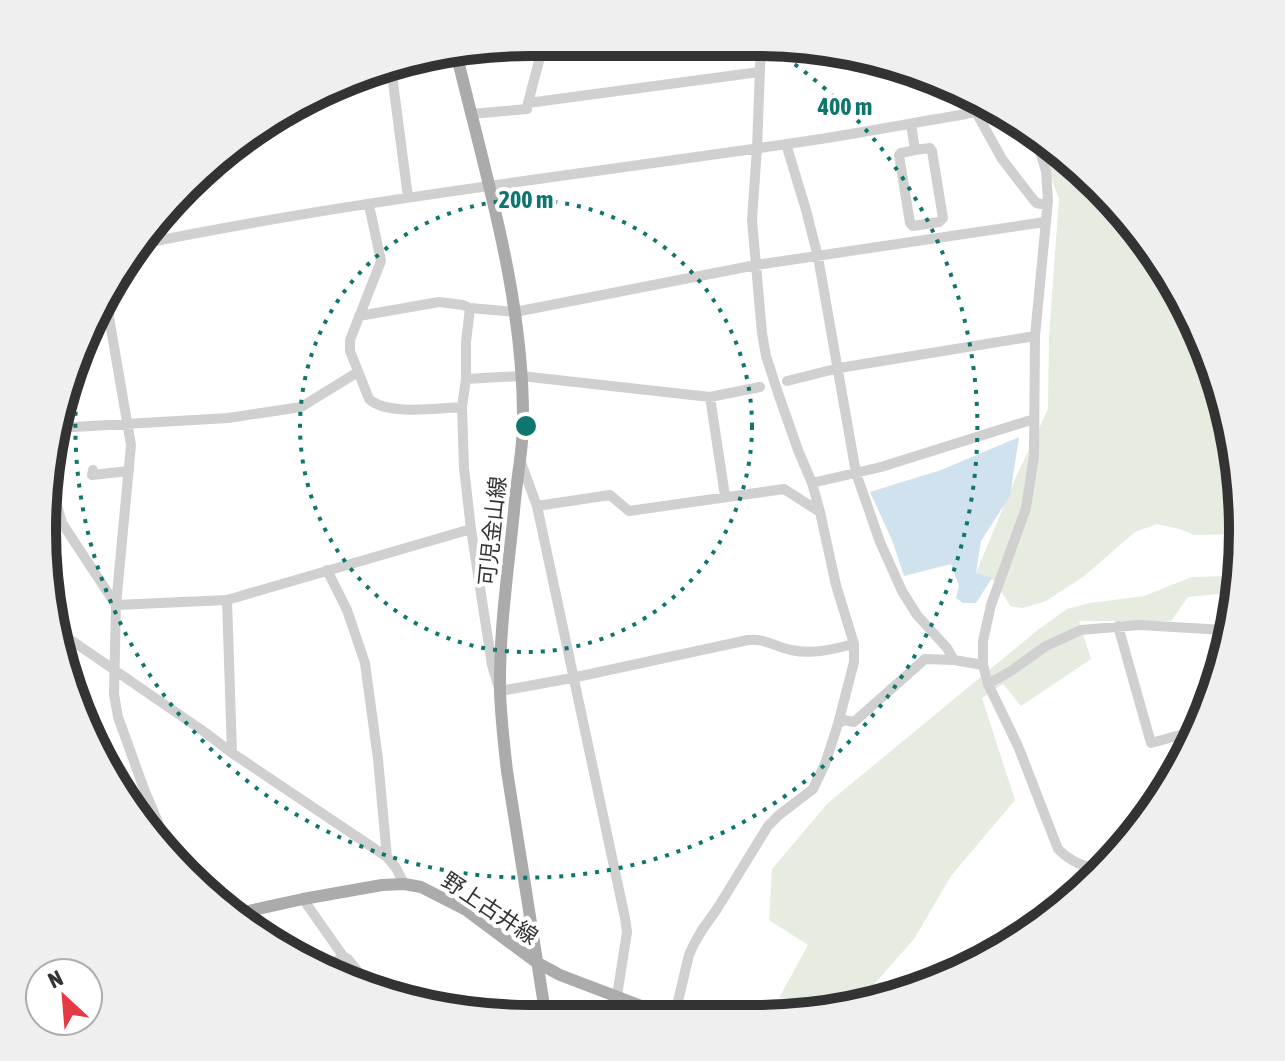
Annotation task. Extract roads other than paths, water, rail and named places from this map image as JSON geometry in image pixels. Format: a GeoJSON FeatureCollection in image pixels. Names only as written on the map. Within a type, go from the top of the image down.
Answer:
{"type":"FeatureCollection","features":[{"type":"Feature","properties":{"kind":"main road","name":"可児金山線"},"geometry":{"type":"LineString","coordinates":[[458,62],[504,252],[515,312],[521,376],[523,429],[504,613],[500,691],[507,771],[544,1005]]}},
{"type":"Feature","properties":{"kind":"main road","name":"野上古井線"},"geometry":{"type":"LineString","coordinates":[[248,911],[382,885],[404,884],[425,888],[466,910],[536,962],[560,975],[640,1005]]}},
{"type":"Feature","properties":{"kind":"street"},"geometry":{"type":"LineString","coordinates":[[471,114],[527,109],[540,56]]}},
{"type":"Feature","properties":{"kind":"street"},"geometry":{"type":"LineString","coordinates":[[676,1005],[689,955],[702,930],[768,826],[813,789],[838,724],[854,662],[854,644],[836,585],[812,483],[766,356],[762,333],[752,220],[760,56]]}},
{"type":"Feature","properties":{"kind":"street"},"geometry":{"type":"LineString","coordinates":[[528,103],[759,72]]}},
{"type":"Feature","properties":{"kind":"street"},"geometry":{"type":"LineString","coordinates":[[392,77],[408,197]]}},
{"type":"Feature","properties":{"kind":"street"},"geometry":{"type":"LineString","coordinates":[[155,241],[408,197],[786,144],[976,112],[1002,159],[1036,203],[1047,205]]}},
{"type":"Feature","properties":{"kind":"street"},"geometry":{"type":"LineString","coordinates":[[911,124],[915,150]]}},
{"type":"Feature","properties":{"kind":"street"},"geometry":{"type":"LineString","coordinates":[[786,144],[818,257],[856,473],[880,542],[902,591],[954,660]]}},
{"type":"Feature","properties":{"kind":"street"},"geometry":{"type":"LineString","coordinates":[[930,148],[932,151],[943,218],[939,222],[913,226],[899,155],[915,150],[930,148]]}},
{"type":"Feature","properties":{"kind":"street"},"geometry":{"type":"LineString","coordinates":[[1040,152],[1046,171],[1047,205],[1035,336],[1034,456],[1026,508],[991,605],[983,641],[983,665],[988,684],[1018,746],[1058,849],[1079,865],[1090,866]]}},
{"type":"Feature","properties":{"kind":"street"},"geometry":{"type":"LineString","coordinates":[[369,205],[381,261],[350,340],[350,351],[369,399],[375,405],[409,410],[462,407]]}},
{"type":"Feature","properties":{"kind":"street"},"geometry":{"type":"LineString","coordinates":[[359,316],[439,302],[515,312],[756,265],[1045,222]]}},
{"type":"Feature","properties":{"kind":"street"},"geometry":{"type":"LineString","coordinates":[[470,308],[462,407],[464,468],[492,665],[500,691],[748,640],[758,639],[803,652],[825,651],[854,644]]}},
{"type":"Feature","properties":{"kind":"street"},"geometry":{"type":"LineString","coordinates":[[109,313],[131,445],[116,605],[114,694],[118,717],[159,825]]}},
{"type":"Feature","properties":{"kind":"street"},"geometry":{"type":"LineString","coordinates":[[787,381],[839,368],[1035,336]]}},
{"type":"Feature","properties":{"kind":"street"},"geometry":{"type":"LineString","coordinates":[[68,427],[228,418],[301,407],[358,372]]}},
{"type":"Feature","properties":{"kind":"street"},"geometry":{"type":"LineString","coordinates":[[466,379],[521,376],[710,397],[760,387]]}},
{"type":"Feature","properties":{"kind":"street"},"geometry":{"type":"LineString","coordinates":[[710,397],[725,496]]}},
{"type":"Feature","properties":{"kind":"street"},"geometry":{"type":"LineString","coordinates":[[812,483],[881,467],[1034,419]]}},
{"type":"Feature","properties":{"kind":"street"},"geometry":{"type":"LineString","coordinates":[[519,459],[537,506],[625,918],[627,932],[617,996]]}},
{"type":"Feature","properties":{"kind":"street"},"geometry":{"type":"LineString","coordinates":[[93,470],[92,475],[129,471]]}},
{"type":"Feature","properties":{"kind":"street"},"geometry":{"type":"LineString","coordinates":[[537,506],[610,495],[629,511],[784,489],[820,512]]}},
{"type":"Feature","properties":{"kind":"street"},"geometry":{"type":"LineString","coordinates":[[57,505],[62,523],[116,605]]}},
{"type":"Feature","properties":{"kind":"street"},"geometry":{"type":"LineString","coordinates":[[116,605],[227,600],[471,529]]}},
{"type":"Feature","properties":{"kind":"street"},"geometry":{"type":"LineString","coordinates":[[327,570],[347,610],[365,663],[387,857]]}},
{"type":"Feature","properties":{"kind":"street"},"geometry":{"type":"LineString","coordinates":[[227,600],[232,753]]}},
{"type":"Feature","properties":{"kind":"street"},"geometry":{"type":"LineString","coordinates":[[988,684],[1046,646],[1081,630],[1139,625],[1218,630]]}},
{"type":"Feature","properties":{"kind":"street"},"geometry":{"type":"LineString","coordinates":[[1118,626],[1151,743],[1183,734]]}},
{"type":"Feature","properties":{"kind":"street"},"geometry":{"type":"LineString","coordinates":[[69,638],[387,857],[404,884]]}},
{"type":"Feature","properties":{"kind":"street"},"geometry":{"type":"LineString","coordinates":[[838,724],[844,720],[854,722],[925,659],[983,665]]}},
{"type":"Feature","properties":{"kind":"street"},"geometry":{"type":"LineString","coordinates":[[303,899],[343,956],[359,973]]}},
{"type":"Feature","properties":{"kind":"street"},"geometry":{"type":"LineString","coordinates":[[505,939],[519,932],[529,917]]}},
{"type":"Feature","properties":{"kind":"street"},"geometry":{"type":"LineString","coordinates":[[335,962],[343,956]]}},
{"type":"Feature","properties":{"kind":"water"},"geometry":{"type":"Polygon","coordinates":[[[1019,437],[1010,496],[981,541],[976,573],[992,578],[976,603],[963,603],[956,598],[959,586],[951,564],[904,576],[870,492],[941,470],[1019,437]]]}}]}
